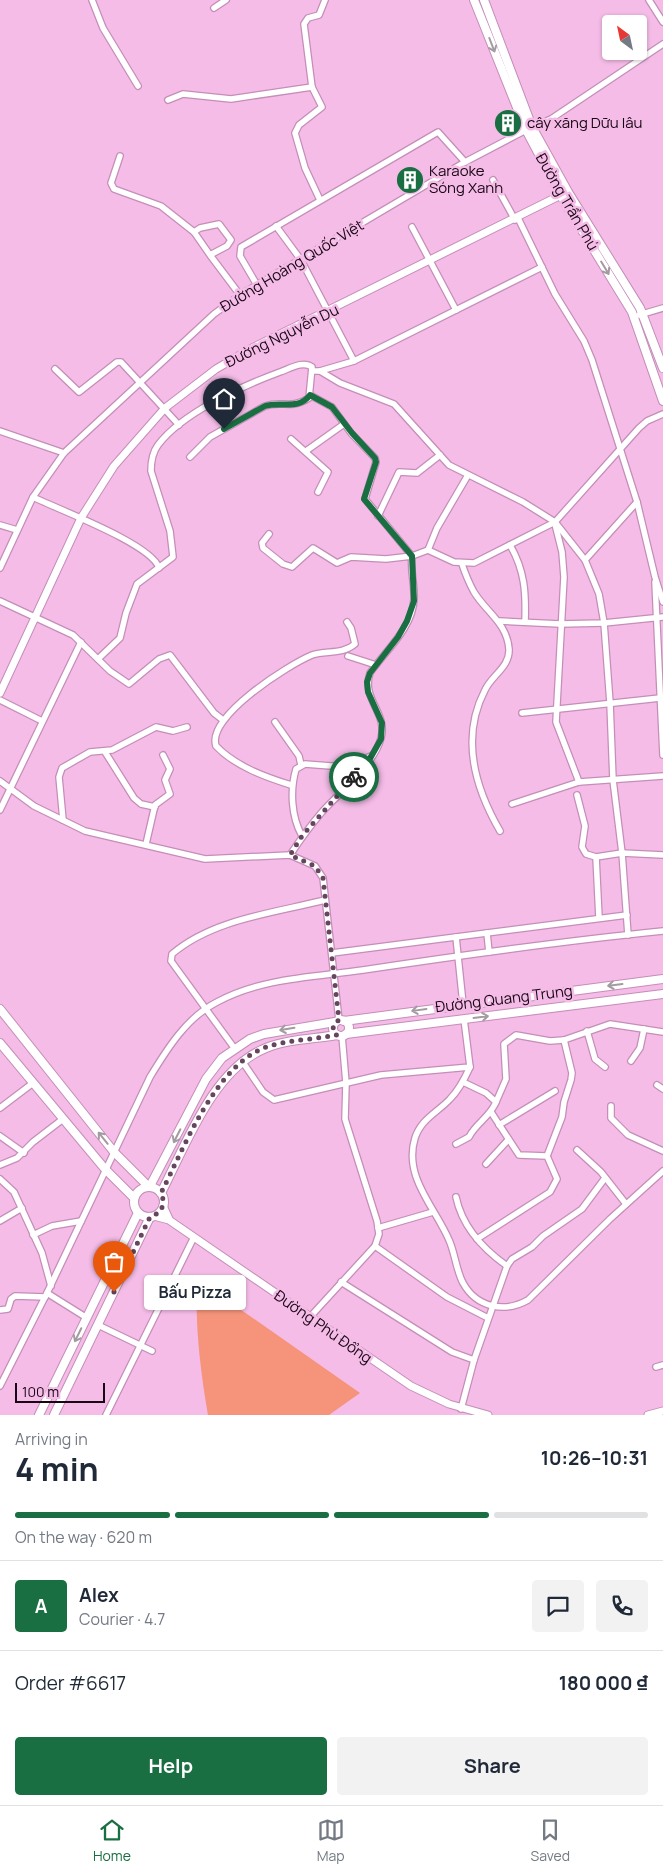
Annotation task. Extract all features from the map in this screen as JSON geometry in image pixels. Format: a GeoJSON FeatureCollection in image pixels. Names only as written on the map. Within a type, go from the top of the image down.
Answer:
{"type":"FeatureCollection","features":[{"type":"Feature","properties":{"kind":"main road","name":"Đường Trần Phú"},"geometry":{"type":"LineString","coordinates":[[474,0],[529,128],[634,317],[663,401]]}},
{"type":"Feature","properties":{"kind":"main road","name":"Đường Trần Phú"},"geometry":{"type":"LineString","coordinates":[[484,0],[529,128]]}},
{"type":"Feature","properties":{"kind":"main road","name":"Đường Trần Phú"},"geometry":{"type":"LineString","coordinates":[[565,194],[643,314],[663,368]]}},
{"type":"Feature","properties":{"kind":"main road","name":"Đường Quang Trung"},"geometry":{"type":"LineString","coordinates":[[149,1186],[213,1068],[235,1049],[264,1034],[340,1021],[463,1004],[663,979]]}},
{"type":"Feature","properties":{"kind":"main road","name":"Đường Quang Trung"},"geometry":{"type":"LineString","coordinates":[[161,1193],[218,1086],[242,1061],[268,1047],[342,1035],[663,994]]}},
{"type":"Feature","properties":{"kind":"main road"},"geometry":{"type":"LineString","coordinates":[[0,1009],[114,1152],[149,1186],[161,1193],[163,1206],[152,1216],[54,1415]]}},
{"type":"Feature","properties":{"kind":"main road"},"geometry":{"type":"LineString","coordinates":[[340,1021],[349,1027],[342,1035],[333,1029],[340,1021]]}},
{"type":"Feature","properties":{"kind":"main road"},"geometry":{"type":"LineString","coordinates":[[0,1043],[105,1169],[134,1198]]}},
{"type":"Feature","properties":{"kind":"main road"},"geometry":{"type":"LineString","coordinates":[[149,1186],[139,1190],[134,1198],[134,1206],[138,1213],[152,1216]]}},
{"type":"Feature","properties":{"kind":"main road"},"geometry":{"type":"LineString","coordinates":[[39,1415],[138,1213]]}},
{"type":"Feature","properties":{"kind":"street"},"geometry":{"type":"LineString","coordinates":[[92,0],[103,28],[138,86]]}},
{"type":"Feature","properties":{"kind":"street"},"geometry":{"type":"LineString","coordinates":[[214,8],[226,0]]}},
{"type":"Feature","properties":{"kind":"street"},"geometry":{"type":"LineString","coordinates":[[320,200],[295,137],[296,129],[299,125],[322,107],[312,87],[304,24],[308,18],[319,15],[324,0]]}},
{"type":"Feature","properties":{"kind":"street"},"geometry":{"type":"LineString","coordinates":[[649,0],[663,22]]}},
{"type":"Feature","properties":{"kind":"street","name":"Đường Hoàng Quốc Việt"},"geometry":{"type":"LineString","coordinates":[[0,568],[33,497],[64,453],[206,320],[240,295],[465,162],[529,128],[542,124],[576,104],[663,44]]}},
{"type":"Feature","properties":{"kind":"street"},"geometry":{"type":"LineString","coordinates":[[168,100],[183,94],[231,98],[312,87]]}},
{"type":"Feature","properties":{"kind":"street"},"geometry":{"type":"LineString","coordinates":[[257,285],[240,252],[243,246],[276,226],[438,132],[465,162]]}},
{"type":"Feature","properties":{"kind":"street"},"geometry":{"type":"LineString","coordinates":[[120,156],[111,183],[114,189],[161,206],[194,232],[240,295]]}},
{"type":"Feature","properties":{"kind":"street"},"geometry":{"type":"LineString","coordinates":[[493,180],[588,350],[638,502],[654,577],[663,602]]}},
{"type":"Feature","properties":{"kind":"street","name":"Đường Nguyễn Du"},"geometry":{"type":"LineString","coordinates":[[0,693],[81,518],[114,466],[165,408],[216,369],[252,348],[328,313],[565,194]]}},
{"type":"Feature","properties":{"kind":"street"},"geometry":{"type":"LineString","coordinates":[[194,232],[200,228],[219,224],[228,235],[230,243],[210,255]]}},
{"type":"Feature","properties":{"kind":"street"},"geometry":{"type":"LineString","coordinates":[[276,226],[300,260],[354,361]]}},
{"type":"Feature","properties":{"kind":"street"},"geometry":{"type":"LineString","coordinates":[[412,227],[456,310]]}},
{"type":"Feature","properties":{"kind":"street"},"geometry":{"type":"LineString","coordinates":[[316,371],[354,361],[542,267]]}},
{"type":"Feature","properties":{"kind":"street"},"geometry":{"type":"LineString","coordinates":[[634,317],[663,308]]}},
{"type":"Feature","properties":{"kind":"street"},"geometry":{"type":"LineString","coordinates":[[55,369],[79,392],[117,362],[121,362],[165,408],[179,426]]}},
{"type":"Feature","properties":{"kind":"street"},"geometry":{"type":"LineString","coordinates":[[98,659],[120,638],[136,584],[172,559],[174,552],[170,531],[151,471],[151,462],[158,445],[179,426],[228,393],[248,383],[304,364],[340,383],[394,404],[449,465],[523,502],[555,522],[585,560],[599,594],[604,623],[613,780],[622,853],[628,935]]}},
{"type":"Feature","properties":{"kind":"street"},"geometry":{"type":"LineString","coordinates":[[190,457],[210,437],[265,406],[283,404],[291,406],[310,395],[316,371]]}},
{"type":"Feature","properties":{"kind":"street"},"geometry":{"type":"LineString","coordinates":[[290,855],[302,836],[368,762],[381,739],[382,729],[378,712],[368,692],[367,682],[376,665],[398,637],[407,621],[414,601],[412,556],[367,505],[364,496],[375,467],[375,458],[344,424],[332,407],[310,395]]}},
{"type":"Feature","properties":{"kind":"street"},"geometry":{"type":"LineString","coordinates":[[269,534],[262,542],[262,548],[283,564],[292,568],[313,548],[337,563],[351,557],[386,559],[412,556],[428,550],[462,564],[480,561],[555,522],[643,423],[663,414]]}},
{"type":"Feature","properties":{"kind":"street"},"geometry":{"type":"LineString","coordinates":[[306,451],[344,424]]}},
{"type":"Feature","properties":{"kind":"street"},"geometry":{"type":"LineString","coordinates":[[0,431],[64,453]]}},
{"type":"Feature","properties":{"kind":"street"},"geometry":{"type":"LineString","coordinates":[[291,439],[328,472],[318,492]]}},
{"type":"Feature","properties":{"kind":"street"},"geometry":{"type":"LineString","coordinates":[[378,516],[398,472],[417,473],[440,455]]}},
{"type":"Feature","properties":{"kind":"street"},"geometry":{"type":"LineString","coordinates":[[428,550],[437,528],[468,475]]}},
{"type":"Feature","properties":{"kind":"street"},"geometry":{"type":"LineString","coordinates":[[33,497],[81,518],[144,551],[155,560],[160,568]]}},
{"type":"Feature","properties":{"kind":"street"},"geometry":{"type":"LineString","coordinates":[[585,560],[638,502]]}},
{"type":"Feature","properties":{"kind":"street"},"geometry":{"type":"LineString","coordinates":[[555,522],[563,563],[556,708],[558,726],[579,782]]}},
{"type":"Feature","properties":{"kind":"street"},"geometry":{"type":"LineString","coordinates":[[0,525],[17,530]]}},
{"type":"Feature","properties":{"kind":"street"},"geometry":{"type":"LineString","coordinates":[[510,545],[520,564],[525,581],[525,622]]}},
{"type":"Feature","properties":{"kind":"street"},"geometry":{"type":"LineString","coordinates":[[462,564],[474,592],[500,622],[508,641],[509,653],[506,664],[484,690],[476,713],[471,756],[482,798],[500,831]]}},
{"type":"Feature","properties":{"kind":"street"},"geometry":{"type":"LineString","coordinates":[[654,577],[663,755]]}},
{"type":"Feature","properties":{"kind":"street"},"geometry":{"type":"LineString","coordinates":[[0,601],[37,616],[73,635],[98,659],[129,684],[158,659],[170,655],[214,713],[223,720]]}},
{"type":"Feature","properties":{"kind":"street"},"geometry":{"type":"LineString","coordinates":[[500,622],[604,623],[663,617]]}},
{"type":"Feature","properties":{"kind":"street"},"geometry":{"type":"LineString","coordinates":[[292,785],[263,775],[228,758],[214,742],[227,713],[268,681],[315,654],[345,650],[352,646],[356,642],[347,622]]}},
{"type":"Feature","properties":{"kind":"street"},"geometry":{"type":"LineString","coordinates":[[0,810],[81,642]]}},
{"type":"Feature","properties":{"kind":"street"},"geometry":{"type":"LineString","coordinates":[[348,656],[376,665]]}},
{"type":"Feature","properties":{"kind":"street"},"geometry":{"type":"LineString","coordinates":[[522,713],[660,698]]}},
{"type":"Feature","properties":{"kind":"street"},"geometry":{"type":"LineString","coordinates":[[0,700],[42,721]]}},
{"type":"Feature","properties":{"kind":"street"},"geometry":{"type":"LineString","coordinates":[[275,722],[299,756],[301,765]]}},
{"type":"Feature","properties":{"kind":"street"},"geometry":{"type":"LineString","coordinates":[[63,820],[59,777],[62,768],[90,752],[105,752],[156,727],[173,731],[187,727]]}},
{"type":"Feature","properties":{"kind":"street"},"geometry":{"type":"LineString","coordinates":[[105,752],[134,798],[141,804],[155,807]]}},
{"type":"Feature","properties":{"kind":"street"},"geometry":{"type":"LineString","coordinates":[[146,844],[155,807],[170,794],[165,780],[170,769],[163,755]]}},
{"type":"Feature","properties":{"kind":"street"},"geometry":{"type":"LineString","coordinates":[[302,836],[295,819],[292,785],[296,769],[301,765],[344,767],[371,756]]}},
{"type":"Feature","properties":{"kind":"street"},"geometry":{"type":"LineString","coordinates":[[512,804],[579,782],[663,776]]}},
{"type":"Feature","properties":{"kind":"street"},"geometry":{"type":"LineString","coordinates":[[0,781],[34,806],[86,831],[205,859],[290,855],[319,869],[323,878],[340,1021]]}},
{"type":"Feature","properties":{"kind":"street"},"geometry":{"type":"LineString","coordinates":[[577,795],[585,826],[582,847],[586,854],[596,857],[622,853],[663,855]]}},
{"type":"Feature","properties":{"kind":"street"},"geometry":{"type":"LineString","coordinates":[[596,857],[599,918]]}},
{"type":"Feature","properties":{"kind":"street"},"geometry":{"type":"LineString","coordinates":[[235,1049],[204,1009],[171,961],[172,954],[206,932],[248,919],[325,900]]}},
{"type":"Feature","properties":{"kind":"street"},"geometry":{"type":"LineString","coordinates":[[332,953],[627,915]]}},
{"type":"Feature","properties":{"kind":"street"},"geometry":{"type":"LineString","coordinates":[[0,1386],[51,1286],[105,1169],[159,1062],[171,1044],[204,1009],[240,990],[277,982],[458,956],[663,931]]}},
{"type":"Feature","properties":{"kind":"street"},"geometry":{"type":"LineString","coordinates":[[487,933],[489,952]]}},
{"type":"Feature","properties":{"kind":"street"},"geometry":{"type":"LineString","coordinates":[[456,937],[463,1004]]}},
{"type":"Feature","properties":{"kind":"street"},"geometry":{"type":"LineString","coordinates":[[464,1019],[470,1067],[463,1082],[450,1099],[428,1116],[415,1137],[413,1156],[420,1189],[449,1240],[463,1282],[478,1300],[505,1309],[517,1306],[528,1300],[626,1204],[663,1171]]}},
{"type":"Feature","properties":{"kind":"street"},"geometry":{"type":"LineString","coordinates":[[456,1144],[469,1137],[474,1128],[491,1112],[506,1079],[504,1044],[516,1034],[550,1041],[564,1040],[610,1024],[663,1032]]}},
{"type":"Feature","properties":{"kind":"street"},"geometry":{"type":"LineString","coordinates":[[631,1061],[640,1048],[644,1029]]}},
{"type":"Feature","properties":{"kind":"street"},"geometry":{"type":"LineString","coordinates":[[587,1031],[590,1048],[595,1059],[606,1067]]}},
{"type":"Feature","properties":{"kind":"street"},"geometry":{"type":"LineString","coordinates":[[310,1317],[375,1246],[379,1234],[344,1119],[346,1083],[342,1035]]}},
{"type":"Feature","properties":{"kind":"street"},"geometry":{"type":"LineString","coordinates":[[477,1239],[550,1192],[557,1179],[547,1156],[562,1117],[564,1102],[571,1080],[572,1073],[564,1040]]}},
{"type":"Feature","properties":{"kind":"street"},"geometry":{"type":"LineString","coordinates":[[242,1061],[263,1092],[274,1100],[381,1075],[470,1067]]}},
{"type":"Feature","properties":{"kind":"street"},"geometry":{"type":"LineString","coordinates":[[463,1082],[486,1092],[496,1102]]}},
{"type":"Feature","properties":{"kind":"street"},"geometry":{"type":"LineString","coordinates":[[0,1108],[33,1083]]}},
{"type":"Feature","properties":{"kind":"street"},"geometry":{"type":"LineString","coordinates":[[657,1085],[663,1089]]}},
{"type":"Feature","properties":{"kind":"street"},"geometry":{"type":"LineString","coordinates":[[499,1125],[556,1091]]}},
{"type":"Feature","properties":{"kind":"street"},"geometry":{"type":"LineString","coordinates":[[611,1106],[611,1118],[628,1135],[663,1150]]}},
{"type":"Feature","properties":{"kind":"street"},"geometry":{"type":"LineString","coordinates":[[491,1112],[519,1155],[547,1156]]}},
{"type":"Feature","properties":{"kind":"street"},"geometry":{"type":"LineString","coordinates":[[0,1165],[17,1158],[33,1142],[63,1119]]}},
{"type":"Feature","properties":{"kind":"street"},"geometry":{"type":"LineString","coordinates":[[0,1136],[24,1152]]}},
{"type":"Feature","properties":{"kind":"street"},"geometry":{"type":"LineString","coordinates":[[486,1164],[508,1140]]}},
{"type":"Feature","properties":{"kind":"street"},"geometry":{"type":"LineString","coordinates":[[577,1150],[593,1162],[626,1204]]}},
{"type":"Feature","properties":{"kind":"street"},"geometry":{"type":"LineString","coordinates":[[461,1409],[474,1360],[506,1266],[512,1259],[532,1247],[543,1236],[582,1209],[605,1178]]}},
{"type":"Feature","properties":{"kind":"street"},"geometry":{"type":"LineString","coordinates":[[0,1179],[14,1192],[22,1208],[42,1253],[51,1286]]}},
{"type":"Feature","properties":{"kind":"street"},"geometry":{"type":"LineString","coordinates":[[456,1197],[458,1206],[477,1239],[491,1255],[506,1266]]}},
{"type":"Feature","properties":{"kind":"street"},"geometry":{"type":"LineString","coordinates":[[163,1206],[169,1220]]}},
{"type":"Feature","properties":{"kind":"street"},"geometry":{"type":"LineString","coordinates":[[0,1221],[22,1208]]}},
{"type":"Feature","properties":{"kind":"street"},"geometry":{"type":"LineString","coordinates":[[378,1228],[433,1212]]}},
{"type":"Feature","properties":{"kind":"street","name":"Đường Phù Đổng"},"geometry":{"type":"LineString","coordinates":[[152,1216],[169,1220],[411,1386],[461,1409],[488,1415]]}},
{"type":"Feature","properties":{"kind":"street"},"geometry":{"type":"LineString","coordinates":[[33,1235],[52,1226],[81,1221]]}},
{"type":"Feature","properties":{"kind":"street"},"geometry":{"type":"LineString","coordinates":[[106,1415],[194,1237]]}},
{"type":"Feature","properties":{"kind":"street"},"geometry":{"type":"LineString","coordinates":[[375,1246],[447,1297],[488,1318]]}},
{"type":"Feature","properties":{"kind":"street"},"geometry":{"type":"LineString","coordinates":[[342,1282],[452,1352],[474,1360]]}},
{"type":"Feature","properties":{"kind":"street"},"geometry":{"type":"LineString","coordinates":[[0,1310],[8,1309],[11,1299],[16,1296],[46,1295],[87,1318]]}},
{"type":"Feature","properties":{"kind":"street"},"geometry":{"type":"LineString","coordinates":[[98,1325],[152,1351]]}},
{"type":"Feature","properties":{"kind":"street"},"geometry":{"type":"LineString","coordinates":[[649,1415],[663,1411]]}},
{"type":"Feature","properties":{"kind":"shaded area"},"geometry":{"type":"Polygon","coordinates":[[[197,1279],[360,1393],[329,1415],[208,1415],[199,1347],[197,1279]]]}},
{"type":"Feature","properties":{"kind":"way so far"},"geometry":{"type":"LineString","coordinates":[[114,1292],[150,1217],[158,1214],[162,1208],[164,1200],[161,1193],[206,1107],[225,1077],[242,1061],[268,1047],[337,1035],[333,1029],[335,1022],[339,1020],[323,878],[319,869],[315,866],[290,855],[302,836],[354,777]]}},
{"type":"Feature","properties":{"kind":"place","name":"cây xăng Dữu lâu"},"geometry":{"type":"Point","coordinates":[508,123]}},
{"type":"Feature","properties":{"kind":"place","name":"Karaoke Sóng Xanh"},"geometry":{"type":"Point","coordinates":[410,180]}},
{"type":"Feature","properties":{"kind":"place","name":"Bấu Pizza"},"geometry":{"type":"Point","coordinates":[114,1292]}},
{"type":"Feature","properties":{"kind":"route"},"geometry":{"type":"LineString","coordinates":[[224,429],[265,406],[283,404],[291,406],[309,398],[310,395],[332,407],[344,424],[375,458],[376,462],[364,496],[367,505],[393,532],[407,553],[412,556],[414,601],[407,621],[398,637],[370,673],[367,682],[372,703],[382,723],[381,739],[368,762],[354,777]]}}]}
